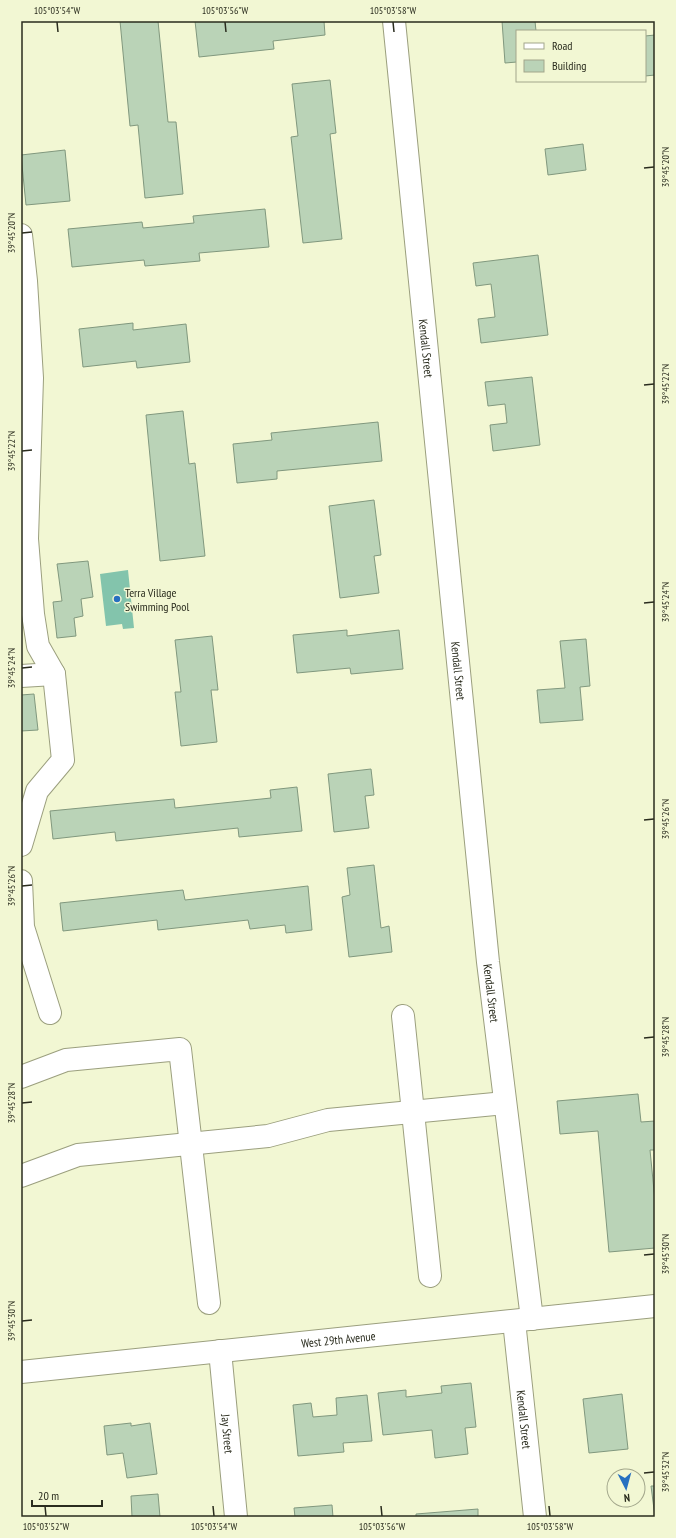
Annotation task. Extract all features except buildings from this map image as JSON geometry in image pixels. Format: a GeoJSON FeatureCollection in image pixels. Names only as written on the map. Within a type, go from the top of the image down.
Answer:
{"type":"FeatureCollection","features":[{"type":"Feature","properties":{"kind":"street","name":"Kendall Street"},"geometry":{"type":"LineString","coordinates":[[394,21],[488,962],[505,1103],[523,1320],[535,1517]]}},
{"type":"Feature","properties":{"kind":"street"},"geometry":{"type":"LineString","coordinates":[[21,235],[26,281],[32,378],[27,539],[33,614],[38,646],[54,674],[63,760],[37,791],[21,845]]}},
{"type":"Feature","properties":{"kind":"street"},"geometry":{"type":"LineString","coordinates":[[21,676],[54,674]]}},
{"type":"Feature","properties":{"kind":"street"},"geometry":{"type":"LineString","coordinates":[[21,882],[23,927],[50,1013]]}},
{"type":"Feature","properties":{"kind":"street"},"geometry":{"type":"LineString","coordinates":[[403,1016],[430,1276]]}},
{"type":"Feature","properties":{"kind":"street"},"geometry":{"type":"LineString","coordinates":[[21,1078],[66,1060],[180,1049],[209,1303]]}},
{"type":"Feature","properties":{"kind":"street"},"geometry":{"type":"LineString","coordinates":[[21,1176],[78,1155],[268,1136],[328,1120],[505,1103]]}},
{"type":"Feature","properties":{"kind":"street","name":"West 29th Avenue"},"geometry":{"type":"LineString","coordinates":[[21,1372],[655,1306]]}},
{"type":"Feature","properties":{"kind":"street","name":"Jay Street"},"geometry":{"type":"LineString","coordinates":[[220,1351],[236,1517]]}},
{"type":"Feature","properties":{"kind":"shaded area","name":"Terra Village Swimming Pool"},"geometry":{"type":"Polygon","coordinates":[[[128,570],[134,628],[123,629],[122,624],[106,626],[100,574],[128,570]]]}},
{"type":"Feature","properties":{"kind":"place","name":"Terra Village Swimming Pool"},"geometry":{"type":"Point","coordinates":[117,599]}}]}
